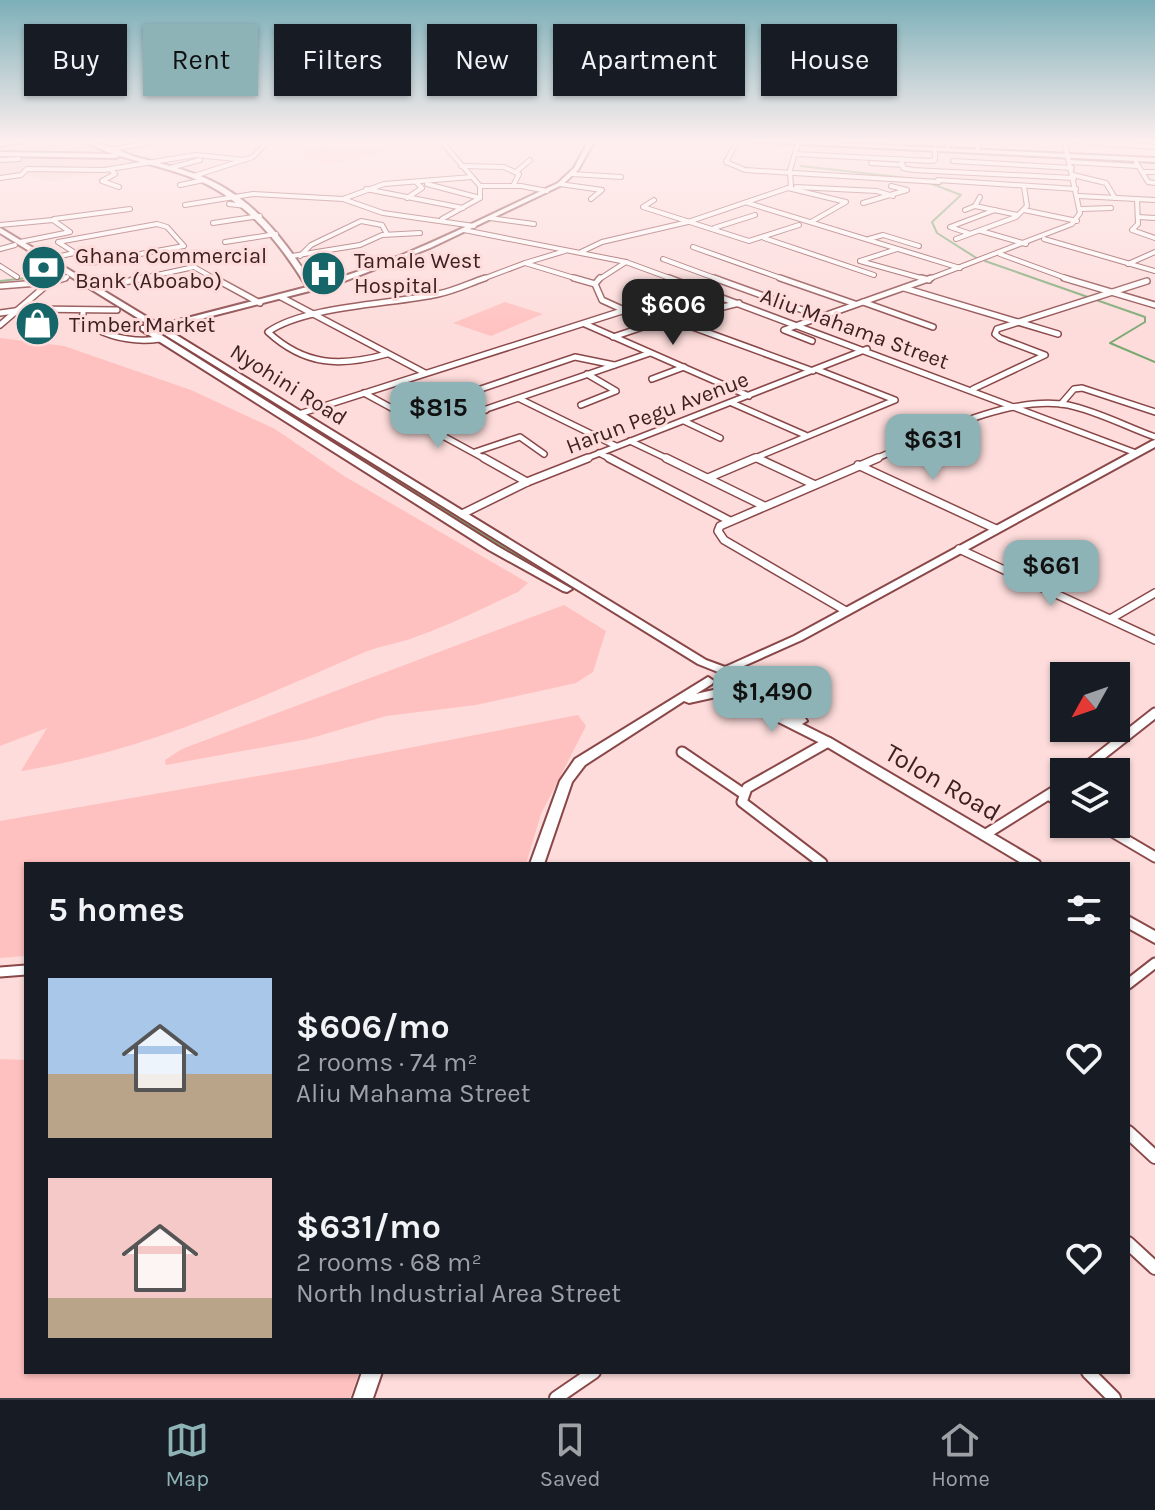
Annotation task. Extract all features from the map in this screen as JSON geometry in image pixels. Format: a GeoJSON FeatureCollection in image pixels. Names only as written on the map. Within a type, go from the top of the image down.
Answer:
{"type":"FeatureCollection","features":[{"type":"Feature","properties":{"kind":"main road"},"geometry":{"type":"LineString","coordinates":[[243,205],[260,216],[296,256],[312,289]]}},
{"type":"Feature","properties":{"kind":"main road"},"geometry":{"type":"LineString","coordinates":[[153,329],[312,289],[474,226],[517,205]]}},
{"type":"Feature","properties":{"kind":"main road","name":"Nyohini Road"},"geometry":{"type":"LineString","coordinates":[[0,230],[117,310],[189,346],[702,662],[746,680],[766,699],[823,734],[828,742]]}},
{"type":"Feature","properties":{"kind":"main road","name":"Nyohini Road"},"geometry":{"type":"LineString","coordinates":[[18,243],[95,288],[153,329],[160,339],[176,350],[493,548],[563,586],[725,692],[828,742]]}},
{"type":"Feature","properties":{"kind":"main road"},"geometry":{"type":"LineString","coordinates":[[176,350],[189,346]]}},
{"type":"Feature","properties":{"kind":"main road"},"geometry":{"type":"LineString","coordinates":[[538,862],[566,781],[593,751],[679,703],[725,670],[764,655],[1155,440]]}},
{"type":"Feature","properties":{"kind":"main road"},"geometry":{"type":"LineString","coordinates":[[679,703],[743,689],[764,655]]}},
{"type":"Feature","properties":{"kind":"main road","name":"Tolon Road"},"geometry":{"type":"LineString","coordinates":[[828,742],[1031,862]]}},
{"type":"Feature","properties":{"kind":"main road"},"geometry":{"type":"LineString","coordinates":[[1130,922],[1155,938]]}},
{"type":"Feature","properties":{"kind":"main road"},"geometry":{"type":"LineString","coordinates":[[363,1398],[371,1374]]}},
{"type":"Feature","properties":{"kind":"street"},"geometry":{"type":"LineString","coordinates":[[360,205],[376,211],[474,226]]}},
{"type":"Feature","properties":{"kind":"street"},"geometry":{"type":"LineString","coordinates":[[448,205],[463,208]]}},
{"type":"Feature","properties":{"kind":"street"},"geometry":{"type":"LineString","coordinates":[[442,220],[468,205]]}},
{"type":"Feature","properties":{"kind":"street"},"geometry":{"type":"LineString","coordinates":[[646,205],[643,207],[749,241],[799,225]]}},
{"type":"Feature","properties":{"kind":"street"},"geometry":{"type":"LineString","coordinates":[[581,252],[602,242],[688,222],[741,205]]}},
{"type":"Feature","properties":{"kind":"street"},"geometry":{"type":"LineString","coordinates":[[755,205],[960,268]]}},
{"type":"Feature","properties":{"kind":"street"},"geometry":{"type":"LineString","coordinates":[[810,222],[840,205]]}},
{"type":"Feature","properties":{"kind":"street"},"geometry":{"type":"LineString","coordinates":[[956,239],[1019,215],[1025,205]]}},
{"type":"Feature","properties":{"kind":"street"},"geometry":{"type":"LineString","coordinates":[[812,341],[783,331],[1043,238],[1077,221],[1080,205]]}},
{"type":"Feature","properties":{"kind":"street"},"geometry":{"type":"LineString","coordinates":[[1137,205],[1138,225],[1132,230],[1155,238]]}},
{"type":"Feature","properties":{"kind":"street"},"geometry":{"type":"LineString","coordinates":[[965,210],[975,206],[1019,215]]}},
{"type":"Feature","properties":{"kind":"street"},"geometry":{"type":"LineString","coordinates":[[1081,209],[1111,208]]}},
{"type":"Feature","properties":{"kind":"street"},"geometry":{"type":"LineString","coordinates":[[0,230],[130,209]]}},
{"type":"Feature","properties":{"kind":"street"},"geometry":{"type":"LineString","coordinates":[[970,234],[950,227],[995,210]]}},
{"type":"Feature","properties":{"kind":"street"},"geometry":{"type":"LineString","coordinates":[[1024,210],[1077,221]]}},
{"type":"Feature","properties":{"kind":"street"},"geometry":{"type":"LineString","coordinates":[[712,229],[755,215]]}},
{"type":"Feature","properties":{"kind":"street"},"geometry":{"type":"LineString","coordinates":[[213,223],[260,216]]}},
{"type":"Feature","properties":{"kind":"street"},"geometry":{"type":"LineString","coordinates":[[1138,217],[1155,218]]}},
{"type":"Feature","properties":{"kind":"street"},"geometry":{"type":"LineString","coordinates":[[490,218],[534,224]]}},
{"type":"Feature","properties":{"kind":"street"},"geometry":{"type":"LineString","coordinates":[[53,220],[77,237]]}},
{"type":"Feature","properties":{"kind":"street"},"geometry":{"type":"LineString","coordinates":[[296,256],[354,222],[372,220],[382,225],[387,234]]}},
{"type":"Feature","properties":{"kind":"street"},"geometry":{"type":"LineString","coordinates":[[157,224],[167,227],[184,245],[93,263],[58,242],[77,237],[157,224]]}},
{"type":"Feature","properties":{"kind":"street","name":"Aliu Mahama Street"},"geometry":{"type":"LineString","coordinates":[[464,230],[626,262],[867,349],[1136,453]]}},
{"type":"Feature","properties":{"kind":"street"},"geometry":{"type":"LineString","coordinates":[[980,230],[1027,244]]}},
{"type":"Feature","properties":{"kind":"street"},"geometry":{"type":"LineString","coordinates":[[0,249],[70,232]]}},
{"type":"Feature","properties":{"kind":"street"},"geometry":{"type":"LineString","coordinates":[[296,256],[362,245],[387,234],[420,233]]}},
{"type":"Feature","properties":{"kind":"street"},"geometry":{"type":"LineString","coordinates":[[225,242],[276,234]]}},
{"type":"Feature","properties":{"kind":"street"},"geometry":{"type":"LineString","coordinates":[[868,240],[885,235],[919,246]]}},
{"type":"Feature","properties":{"kind":"street"},"geometry":{"type":"LineString","coordinates":[[763,238],[874,275]]}},
{"type":"Feature","properties":{"kind":"street"},"geometry":{"type":"LineString","coordinates":[[1043,238],[1155,271]]}},
{"type":"Feature","properties":{"kind":"street"},"geometry":{"type":"LineString","coordinates":[[693,247],[856,304]]}},
{"type":"Feature","properties":{"kind":"street"},"geometry":{"type":"LineString","coordinates":[[848,265],[898,249]]}},
{"type":"Feature","properties":{"kind":"street"},"geometry":{"type":"LineString","coordinates":[[387,354],[355,364],[330,366],[283,345],[268,332],[279,324],[315,315],[441,294],[568,250]]}},
{"type":"Feature","properties":{"kind":"street"},"geometry":{"type":"LineString","coordinates":[[47,259],[74,252]]}},
{"type":"Feature","properties":{"kind":"street"},"geometry":{"type":"LineString","coordinates":[[1128,264],[1155,252]]}},
{"type":"Feature","properties":{"kind":"street"},"geometry":{"type":"LineString","coordinates":[[1000,253],[1155,305]]}},
{"type":"Feature","properties":{"kind":"street"},"geometry":{"type":"LineString","coordinates":[[663,259],[822,317]]}},
{"type":"Feature","properties":{"kind":"street"},"geometry":{"type":"LineString","coordinates":[[860,261],[929,280]]}},
{"type":"Feature","properties":{"kind":"street"},"geometry":{"type":"LineString","coordinates":[[595,284],[602,275],[626,262]]}},
{"type":"Feature","properties":{"kind":"street"},"geometry":{"type":"LineString","coordinates":[[525,263],[595,284],[602,300],[653,324]]}},
{"type":"Feature","properties":{"kind":"street"},"geometry":{"type":"LineString","coordinates":[[0,266],[17,277]]}},
{"type":"Feature","properties":{"kind":"street"},"geometry":{"type":"LineString","coordinates":[[95,288],[193,267],[260,303]]}},
{"type":"Feature","properties":{"kind":"street"},"geometry":{"type":"LineString","coordinates":[[0,286],[51,282],[67,277]]}},
{"type":"Feature","properties":{"kind":"street"},"geometry":{"type":"LineString","coordinates":[[973,389],[1045,355],[995,334],[997,329],[1088,297],[1147,281]]}},
{"type":"Feature","properties":{"kind":"street"},"geometry":{"type":"LineString","coordinates":[[0,325],[51,282]]}},
{"type":"Feature","properties":{"kind":"street"},"geometry":{"type":"LineString","coordinates":[[16,286],[29,301]]}},
{"type":"Feature","properties":{"kind":"street"},"geometry":{"type":"LineString","coordinates":[[903,287],[1058,334]]}},
{"type":"Feature","properties":{"kind":"street"},"geometry":{"type":"LineString","coordinates":[[299,414],[668,296],[712,310],[739,303]]}},
{"type":"Feature","properties":{"kind":"street"},"geometry":{"type":"LineString","coordinates":[[281,297],[425,373]]}},
{"type":"Feature","properties":{"kind":"street"},"geometry":{"type":"LineString","coordinates":[[863,302],[933,327]]}},
{"type":"Feature","properties":{"kind":"street"},"geometry":{"type":"LineString","coordinates":[[0,313],[22,309],[83,313],[117,310]]}},
{"type":"Feature","properties":{"kind":"street"},"geometry":{"type":"LineString","coordinates":[[83,313],[82,321],[104,336],[142,342],[160,339]]}},
{"type":"Feature","properties":{"kind":"street"},"geometry":{"type":"LineString","coordinates":[[613,337],[653,324],[680,322],[895,400],[708,478]]}},
{"type":"Feature","properties":{"kind":"street"},"geometry":{"type":"LineString","coordinates":[[584,324],[749,396]]}},
{"type":"Feature","properties":{"kind":"street","name":"Harun Pegu Avenue"},"geometry":{"type":"LineString","coordinates":[[462,514],[527,482],[867,349]]}},
{"type":"Feature","properties":{"kind":"street"},"geometry":{"type":"LineString","coordinates":[[431,428],[650,353]]}},
{"type":"Feature","properties":{"kind":"street"},"geometry":{"type":"LineString","coordinates":[[486,410],[463,395],[575,357],[614,365]]}},
{"type":"Feature","properties":{"kind":"street"},"geometry":{"type":"LineString","coordinates":[[652,379],[684,367]]}},
{"type":"Feature","properties":{"kind":"street"},"geometry":{"type":"LineString","coordinates":[[581,405],[616,391],[587,374]]}},
{"type":"Feature","properties":{"kind":"street"},"geometry":{"type":"LineString","coordinates":[[1061,404],[1074,389],[1082,388],[1155,412]]}},
{"type":"Feature","properties":{"kind":"street"},"geometry":{"type":"LineString","coordinates":[[364,393],[527,482]]}},
{"type":"Feature","properties":{"kind":"street"},"geometry":{"type":"LineString","coordinates":[[520,399],[616,446]]}},
{"type":"Feature","properties":{"kind":"street"},"geometry":{"type":"LineString","coordinates":[[846,611],[724,540],[718,531],[730,521],[951,427],[1040,401],[1061,404],[1155,440]]}},
{"type":"Feature","properties":{"kind":"street"},"geometry":{"type":"LineString","coordinates":[[732,403],[805,435]]}},
{"type":"Feature","properties":{"kind":"street"},"geometry":{"type":"LineString","coordinates":[[684,421],[720,438]]}},
{"type":"Feature","properties":{"kind":"street"},"geometry":{"type":"LineString","coordinates":[[475,452],[520,437],[544,454]]}},
{"type":"Feature","properties":{"kind":"street"},"geometry":{"type":"LineString","coordinates":[[630,441],[764,506]]}},
{"type":"Feature","properties":{"kind":"street"},"geometry":{"type":"LineString","coordinates":[[599,453],[730,521]]}},
{"type":"Feature","properties":{"kind":"street"},"geometry":{"type":"LineString","coordinates":[[756,458],[813,484]]}},
{"type":"Feature","properties":{"kind":"street"},"geometry":{"type":"LineString","coordinates":[[858,465],[996,529]]}},
{"type":"Feature","properties":{"kind":"street"},"geometry":{"type":"LineString","coordinates":[[959,549],[1155,640]]}},
{"type":"Feature","properties":{"kind":"street"},"geometry":{"type":"LineString","coordinates":[[1112,618],[1155,593]]}},
{"type":"Feature","properties":{"kind":"street"},"geometry":{"type":"LineString","coordinates":[[1098,758],[1155,713]]}},
{"type":"Feature","properties":{"kind":"street"},"geometry":{"type":"LineString","coordinates":[[821,862],[742,802],[747,788],[828,742]]}},
{"type":"Feature","properties":{"kind":"street"},"geometry":{"type":"LineString","coordinates":[[682,752],[744,794]]}},
{"type":"Feature","properties":{"kind":"street"},"geometry":{"type":"LineString","coordinates":[[986,834],[1050,796]]}},
{"type":"Feature","properties":{"kind":"street"},"geometry":{"type":"LineString","coordinates":[[1123,838],[1155,857]]}},
{"type":"Feature","properties":{"kind":"street"},"geometry":{"type":"LineString","coordinates":[[1130,981],[1155,963]]}},
{"type":"Feature","properties":{"kind":"street"},"geometry":{"type":"LineString","coordinates":[[0,972],[24,970]]}},
{"type":"Feature","properties":{"kind":"street"},"geometry":{"type":"LineString","coordinates":[[1130,1134],[1155,1157]]}},
{"type":"Feature","properties":{"kind":"street"},"geometry":{"type":"LineString","coordinates":[[1130,1245],[1155,1268]]}},
{"type":"Feature","properties":{"kind":"street"},"geometry":{"type":"LineString","coordinates":[[556,1398],[586,1374]]}},
{"type":"Feature","properties":{"kind":"street"},"geometry":{"type":"LineString","coordinates":[[1090,1374],[1114,1398]]}},
{"type":"Feature","properties":{"kind":"shaded area"},"geometry":{"type":"Polygon","coordinates":[[[505,302],[543,314],[491,336],[453,323],[505,302]]]}},
{"type":"Feature","properties":{"kind":"shaded area"},"geometry":{"type":"Polygon","coordinates":[[[0,338],[64,346],[191,390],[275,429],[344,476],[528,583],[518,592],[443,626],[365,652],[197,723],[112,751],[21,771],[47,728],[0,746],[0,338]]]}},
{"type":"Feature","properties":{"kind":"shaded area"},"geometry":{"type":"Polygon","coordinates":[[[186,349],[534,562],[529,564],[487,540],[181,350],[186,349]]]}},
{"type":"Feature","properties":{"kind":"shaded area"},"geometry":{"type":"Polygon","coordinates":[[[564,605],[606,631],[593,672],[576,683],[476,705],[386,716],[308,739],[166,765],[165,760],[182,749],[564,605]]]}},
{"type":"Feature","properties":{"kind":"shaded area"},"geometry":{"type":"Polygon","coordinates":[[[578,715],[586,726],[541,814],[527,862],[24,862],[24,956],[0,958],[0,821],[321,765],[578,715]]]}},
{"type":"Feature","properties":{"kind":"shaded area"},"geometry":{"type":"Polygon","coordinates":[[[0,1059],[24,1060],[24,1374],[358,1374],[350,1398],[0,1398],[0,1059]]]}},
{"type":"Feature","properties":{"kind":"waterway"},"geometry":{"type":"LineString","coordinates":[[950,205],[932,222],[937,233],[978,259]]}},
{"type":"Feature","properties":{"kind":"waterway"},"geometry":{"type":"LineString","coordinates":[[985,261],[1145,317],[1145,322],[1110,343],[1155,362]]}},
{"type":"Feature","properties":{"kind":"waterway"},"geometry":{"type":"LineString","coordinates":[[0,281],[55,275]]}},
{"type":"Feature","properties":{"kind":"waterway"},"geometry":{"type":"LineString","coordinates":[[204,362],[364,460]]}},
{"type":"Feature","properties":{"kind":"waterway"},"geometry":{"type":"LineString","coordinates":[[361,458],[531,563]]}},
{"type":"Feature","properties":{"kind":"place","name":"Ghana Commercial Bank (Aboabo)"},"geometry":{"type":"Point","coordinates":[44,268]}},
{"type":"Feature","properties":{"kind":"place","name":"Tamale West Hospital"},"geometry":{"type":"Point","coordinates":[323,273]}},
{"type":"Feature","properties":{"kind":"place","name":"Timber Market"},"geometry":{"type":"Point","coordinates":[38,324]}}]}
